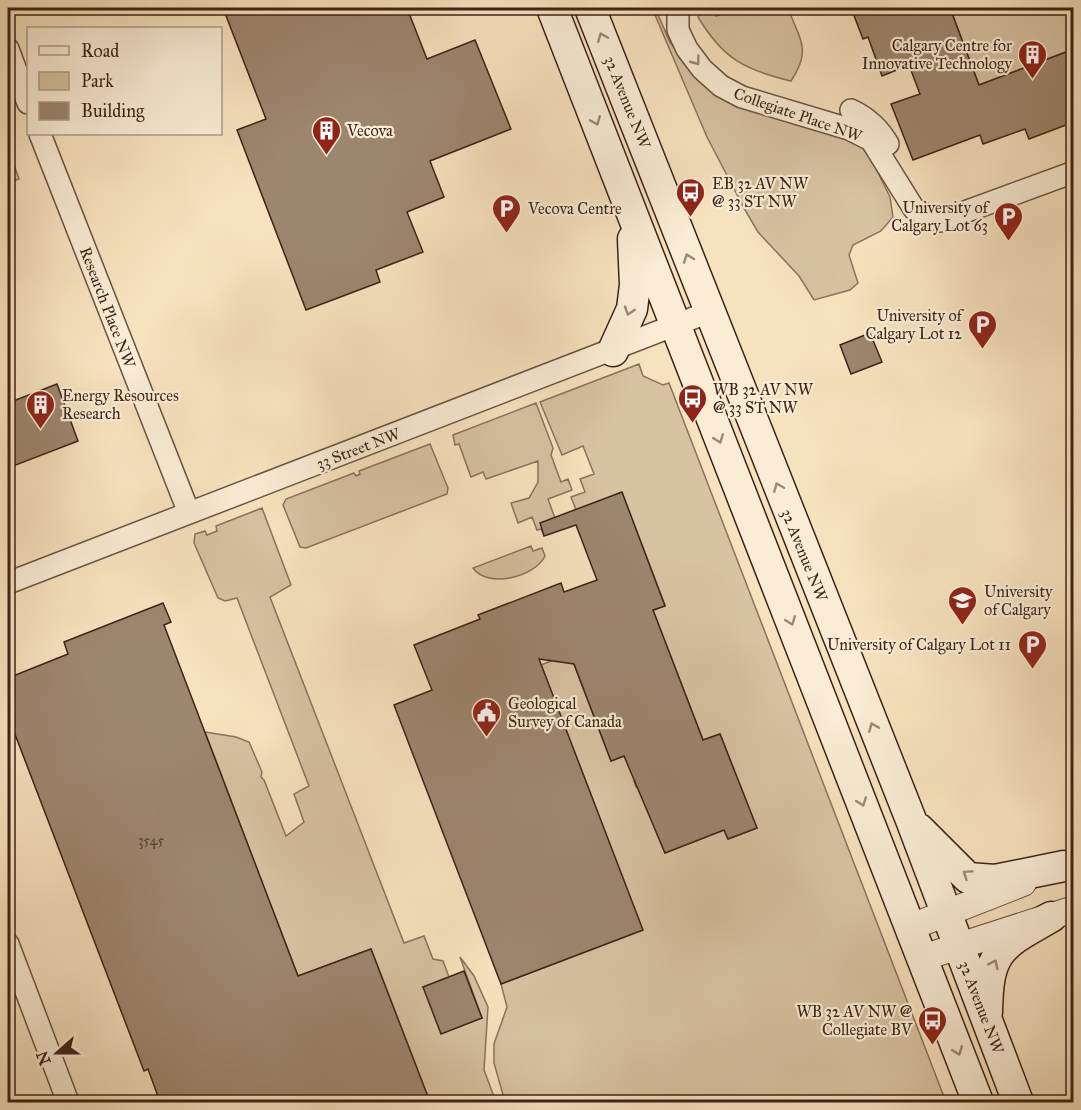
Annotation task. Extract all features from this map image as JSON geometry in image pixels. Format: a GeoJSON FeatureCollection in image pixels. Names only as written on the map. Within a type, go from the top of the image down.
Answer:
{"type":"FeatureCollection","features":[{"type":"Feature","properties":{"kind":"main road"},"geometry":{"type":"LineString","coordinates":[[552,8],[978,1102]]}},
{"type":"Feature","properties":{"kind":"main road","name":"32 Avenue NW"},"geometry":{"type":"LineString","coordinates":[[590,8],[910,820],[1018,1102]]}},
{"type":"Feature","properties":{"kind":"main road"},"geometry":{"type":"LineString","coordinates":[[613,351],[632,309],[635,285],[632,212]]}},
{"type":"Feature","properties":{"kind":"main road"},"geometry":{"type":"LineString","coordinates":[[910,820],[968,878],[995,880],[1069,864]]}},
{"type":"Feature","properties":{"kind":"main road"},"geometry":{"type":"LineString","coordinates":[[987,1021],[990,966],[1008,942],[1062,913]]}},
{"type":"Feature","properties":{"kind":"street","name":"Collegiate Place NW"},"geometry":{"type":"LineString","coordinates":[[678,8],[678,30],[687,49],[702,69],[721,86],[742,97],[860,133],[871,140],[882,154],[897,185],[914,209],[940,220],[1074,172]]}},
{"type":"Feature","properties":{"kind":"street"},"geometry":{"type":"LineString","coordinates":[[8,49],[27,100]]}},
{"type":"Feature","properties":{"kind":"street","name":"Collegiate Place NW"},"geometry":{"type":"LineString","coordinates":[[851,110],[866,117],[881,132],[892,149],[905,182],[904,192]]}},
{"type":"Feature","properties":{"kind":"street","name":"Research Place NW"},"geometry":{"type":"LineString","coordinates":[[40,135],[189,513]]}},
{"type":"Feature","properties":{"kind":"street","name":"33 Street NW"},"geometry":{"type":"LineString","coordinates":[[8,583],[709,312]]}},
{"type":"Feature","properties":{"kind":"street"},"geometry":{"type":"LineString","coordinates":[[911,927],[1069,864]]}},
{"type":"Feature","properties":{"kind":"street"},"geometry":{"type":"LineString","coordinates":[[922,957],[1062,913]]}},
{"type":"Feature","properties":{"kind":"street"},"geometry":{"type":"LineString","coordinates":[[8,944],[68,1102]]}},
{"type":"Feature","properties":{"kind":"green space"},"geometry":{"type":"Polygon","coordinates":[[[652,8],[655,8],[670,42],[700,81],[836,132],[866,148],[890,197],[893,217],[881,231],[853,245],[849,255],[858,283],[850,290],[814,300],[799,276],[758,232],[707,137],[652,8]]]}},
{"type":"Feature","properties":{"kind":"green space"},"geometry":{"type":"Polygon","coordinates":[[[704,8],[713,8],[716,16],[740,8],[788,8],[802,45],[801,61],[791,81],[748,67],[726,53],[698,17],[704,8]]]}},
{"type":"Feature","properties":{"kind":"green space"},"geometry":{"type":"Polygon","coordinates":[[[950,8],[1073,8],[1073,49],[979,85],[950,8]]]}},
{"type":"Feature","properties":{"kind":"green space"},"geometry":{"type":"Polygon","coordinates":[[[8,147],[19,179],[8,183],[8,147]]]}},
{"type":"Feature","properties":{"kind":"green space"},"geometry":{"type":"Polygon","coordinates":[[[639,364],[643,376],[663,385],[669,383],[946,1102],[505,1102],[494,1063],[494,1044],[507,1007],[501,984],[642,930],[541,665],[566,655],[573,662],[611,761],[630,754],[636,787],[639,787],[665,853],[724,830],[728,839],[757,828],[720,734],[703,740],[654,613],[650,612],[665,605],[622,493],[576,510],[571,497],[585,492],[580,479],[594,474],[583,446],[562,455],[540,402],[639,364]]]}},
{"type":"Feature","properties":{"kind":"green space"},"geometry":{"type":"Polygon","coordinates":[[[536,403],[553,448],[551,455],[561,482],[568,479],[572,490],[548,499],[559,529],[544,535],[541,529],[537,530],[532,517],[518,523],[511,503],[529,498],[538,482],[538,461],[486,479],[483,472],[471,477],[459,444],[455,445],[453,435],[536,403]]]}},
{"type":"Feature","properties":{"kind":"green space"},"geometry":{"type":"Polygon","coordinates":[[[430,444],[448,488],[447,494],[306,548],[300,547],[283,505],[286,499],[354,473],[356,476],[360,474],[359,471],[430,444]]]}},
{"type":"Feature","properties":{"kind":"green space"},"geometry":{"type":"Polygon","coordinates":[[[262,508],[291,585],[270,597],[404,943],[424,936],[433,959],[443,961],[449,977],[423,987],[482,1018],[460,957],[474,976],[488,1007],[484,1070],[496,1102],[430,1102],[371,949],[298,976],[205,732],[236,737],[249,742],[286,836],[304,822],[294,794],[309,786],[237,598],[225,601],[218,598],[194,543],[195,534],[205,531],[207,535],[217,531],[216,526],[262,508]]]}},
{"type":"Feature","properties":{"kind":"green space"},"geometry":{"type":"Polygon","coordinates":[[[531,546],[533,551],[542,548],[545,556],[532,570],[522,575],[500,579],[489,578],[473,568],[531,546]]]}},
{"type":"Feature","properties":{"kind":"building","name":"Vecova"},"geometry":{"type":"Polygon","coordinates":[[[223,8],[407,8],[427,59],[475,40],[511,129],[430,161],[444,197],[407,212],[423,252],[376,270],[380,282],[306,310],[237,130],[266,119],[223,8]]]}},
{"type":"Feature","properties":{"kind":"building","name":"Calgary Centre for Innovative Technology"},"geometry":{"type":"Polygon","coordinates":[[[869,8],[950,8],[979,85],[1074,49],[1074,122],[1029,139],[1025,129],[983,144],[980,135],[913,160],[891,104],[920,94],[909,65],[882,76],[868,37],[863,39],[853,13],[869,8]]]}},
{"type":"Feature","properties":{"kind":"building"},"geometry":{"type":"Polygon","coordinates":[[[870,333],[882,362],[851,374],[840,345],[870,333]]]}},
{"type":"Feature","properties":{"kind":"building","name":"Energy Resources Research"},"geometry":{"type":"Polygon","coordinates":[[[57,384],[78,441],[8,468],[8,403],[57,384]]]}},
{"type":"Feature","properties":{"kind":"building","name":"Geological Survey of Canada"},"geometry":{"type":"Polygon","coordinates":[[[622,492],[665,606],[653,610],[703,740],[720,734],[757,828],[728,839],[724,830],[665,853],[624,756],[611,761],[574,664],[539,659],[643,930],[501,984],[394,705],[432,690],[414,645],[480,619],[478,615],[561,583],[564,592],[597,580],[576,525],[544,536],[540,523],[622,492]]]}},
{"type":"Feature","properties":{"kind":"building"},"geometry":{"type":"Polygon","coordinates":[[[163,603],[171,622],[164,625],[298,976],[371,949],[430,1102],[160,1102],[148,1069],[144,1071],[8,716],[8,678],[68,654],[64,642],[163,603]]]}},
{"type":"Feature","properties":{"kind":"building"},"geometry":{"type":"Polygon","coordinates":[[[464,971],[482,1018],[441,1034],[423,987],[464,971]]]}},
{"type":"Feature","properties":{"kind":"place","name":"Calgary Centre for Innovative Technology"},"geometry":{"type":"Point","coordinates":[1033,80]}},
{"type":"Feature","properties":{"kind":"place","name":"Vecova"},"geometry":{"type":"Point","coordinates":[326,156]}},
{"type":"Feature","properties":{"kind":"place","name":"EB 32 AV NW @ 33 ST NW"},"geometry":{"type":"Point","coordinates":[691,218]}},
{"type":"Feature","properties":{"kind":"place","name":"Vecova Centre"},"geometry":{"type":"Point","coordinates":[507,234]}},
{"type":"Feature","properties":{"kind":"place","name":"University of Calgary Lot 63"},"geometry":{"type":"Point","coordinates":[1009,242]}},
{"type":"Feature","properties":{"kind":"place","name":"University of Calgary Lot 12"},"geometry":{"type":"Point","coordinates":[983,350]}},
{"type":"Feature","properties":{"kind":"place","name":"WB 32 AV NW @ 33 ST NW"},"geometry":{"type":"Point","coordinates":[692,424]}},
{"type":"Feature","properties":{"kind":"place","name":"Energy Resources Research"},"geometry":{"type":"Point","coordinates":[41,430]}},
{"type":"Feature","properties":{"kind":"place","name":"University of Calgary"},"geometry":{"type":"Point","coordinates":[963,626]}},
{"type":"Feature","properties":{"kind":"place","name":"University of Calgary Lot 11"},"geometry":{"type":"Point","coordinates":[1032,670]}},
{"type":"Feature","properties":{"kind":"place","name":"Geological Survey of Canada"},"geometry":{"type":"Point","coordinates":[487,738]}},
{"type":"Feature","properties":{"kind":"place","name":"WB 32 AV NW @ Collegiate BV"},"geometry":{"type":"Point","coordinates":[933,1046]}}]}
